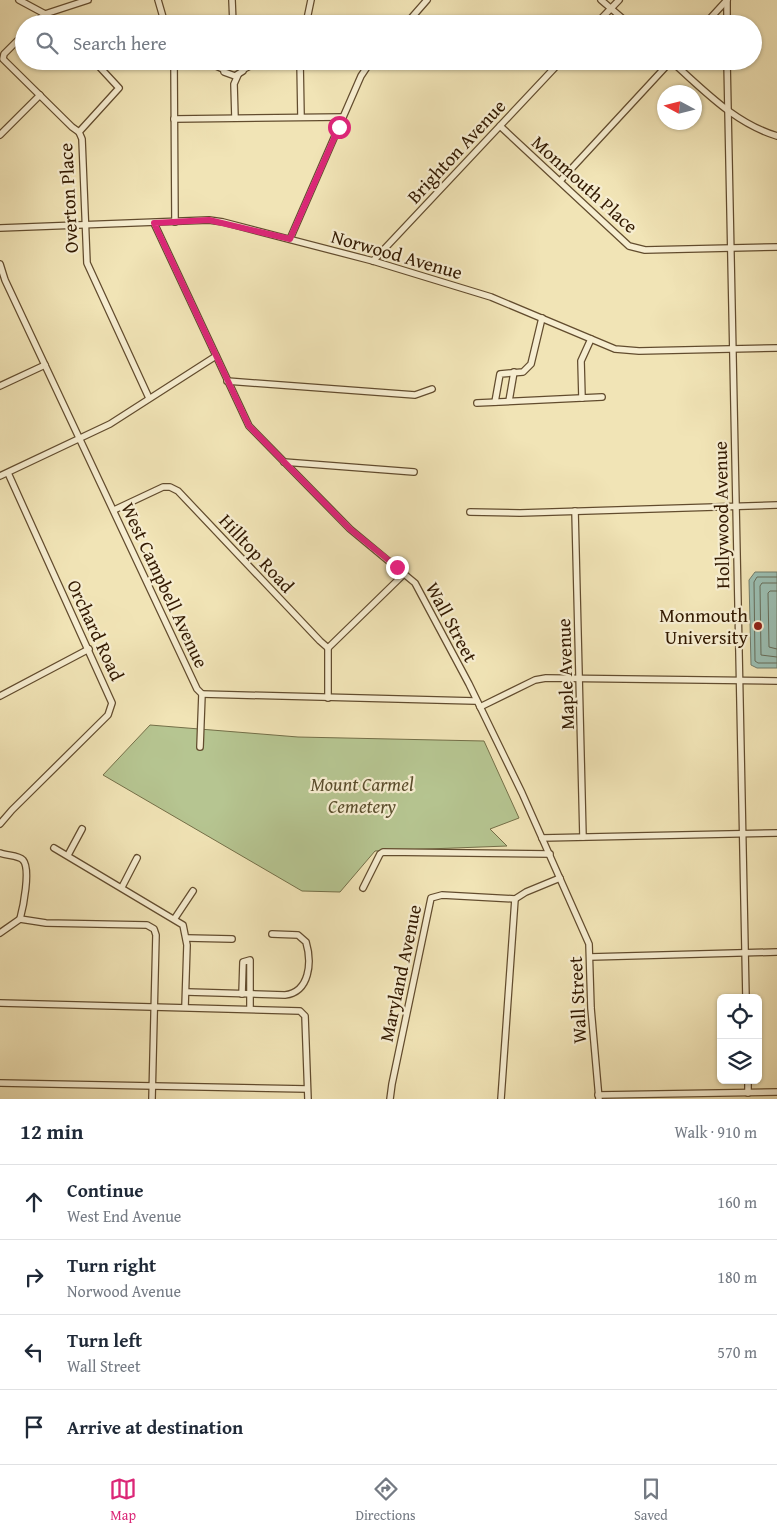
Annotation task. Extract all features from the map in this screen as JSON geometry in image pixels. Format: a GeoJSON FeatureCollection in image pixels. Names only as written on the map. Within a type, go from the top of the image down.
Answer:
{"type":"FeatureCollection","features":[{"type":"Feature","properties":{"kind":"street"},"geometry":{"type":"LineString","coordinates":[[19,0],[45,14],[84,1]]}},
{"type":"Feature","properties":{"kind":"street"},"geometry":{"type":"LineString","coordinates":[[158,0],[163,15]]}},
{"type":"Feature","properties":{"kind":"street"},"geometry":{"type":"LineString","coordinates":[[232,0],[233,15]]}},
{"type":"Feature","properties":{"kind":"street"},"geometry":{"type":"LineString","coordinates":[[308,15],[310,0]]}},
{"type":"Feature","properties":{"kind":"street"},"geometry":{"type":"LineString","coordinates":[[414,15],[427,0]]}},
{"type":"Feature","properties":{"kind":"street"},"geometry":{"type":"LineString","coordinates":[[602,0],[619,15]]}},
{"type":"Feature","properties":{"kind":"street"},"geometry":{"type":"LineString","coordinates":[[604,15],[618,0]]}},
{"type":"Feature","properties":{"kind":"street"},"geometry":{"type":"LineString","coordinates":[[713,15],[727,0]]}},
{"type":"Feature","properties":{"kind":"street"},"geometry":{"type":"LineString","coordinates":[[727,0],[727,15]]}},
{"type":"Feature","properties":{"kind":"street"},"geometry":{"type":"LineString","coordinates":[[15,43],[4,54],[3,58],[79,132]]}},
{"type":"Feature","properties":{"kind":"street","name":"Overton Place"},"geometry":{"type":"LineString","coordinates":[[102,70],[119,88],[79,132],[82,139],[84,225],[88,268],[149,398]]}},
{"type":"Feature","properties":{"kind":"street"},"geometry":{"type":"LineString","coordinates":[[174,70],[175,222]]}},
{"type":"Feature","properties":{"kind":"street"},"geometry":{"type":"LineString","coordinates":[[224,70],[234,84]]}},
{"type":"Feature","properties":{"kind":"street"},"geometry":{"type":"LineString","coordinates":[[235,118],[234,84],[242,70]]}},
{"type":"Feature","properties":{"kind":"street"},"geometry":{"type":"LineString","coordinates":[[300,70],[301,117]]}},
{"type":"Feature","properties":{"kind":"street"},"geometry":{"type":"LineString","coordinates":[[290,239],[365,70]]}},
{"type":"Feature","properties":{"kind":"street","name":"Brighton Avenue"},"geometry":{"type":"LineString","coordinates":[[373,261],[553,70]]}},
{"type":"Feature","properties":{"kind":"street"},"geometry":{"type":"LineString","coordinates":[[560,181],[663,70]]}},
{"type":"Feature","properties":{"kind":"street"},"geometry":{"type":"LineString","coordinates":[[681,70],[728,111],[751,126],[777,136]]}},
{"type":"Feature","properties":{"kind":"street","name":"Hollywood Avenue"},"geometry":{"type":"LineString","coordinates":[[727,70],[746,994]]}},
{"type":"Feature","properties":{"kind":"street"},"geometry":{"type":"LineString","coordinates":[[229,75],[238,75]]}},
{"type":"Feature","properties":{"kind":"street"},"geometry":{"type":"LineString","coordinates":[[0,135],[40,95]]}},
{"type":"Feature","properties":{"kind":"street"},"geometry":{"type":"LineString","coordinates":[[174,119],[343,117]]}},
{"type":"Feature","properties":{"kind":"street","name":"Monmouth Place"},"geometry":{"type":"LineString","coordinates":[[500,126],[619,238],[637,249],[777,248]]}},
{"type":"Feature","properties":{"kind":"street","name":"Norwood Avenue"},"geometry":{"type":"LineString","coordinates":[[0,228],[223,222],[373,261],[491,297],[621,351],[777,348]]}},
{"type":"Feature","properties":{"kind":"street","name":"Wall Street"},"geometry":{"type":"LineString","coordinates":[[154,223],[249,426],[350,529],[416,583],[480,707],[550,854],[589,944],[591,1008],[598,1097]]}},
{"type":"Feature","properties":{"kind":"street","name":"West Campbell Avenue"},"geometry":{"type":"LineString","coordinates":[[0,264],[45,365],[197,689],[202,694],[200,747]]}},
{"type":"Feature","properties":{"kind":"street"},"geometry":{"type":"LineString","coordinates":[[495,402],[500,374],[525,371],[530,364],[542,318]]}},
{"type":"Feature","properties":{"kind":"street"},"geometry":{"type":"LineString","coordinates":[[582,398],[581,362],[591,339]]}},
{"type":"Feature","properties":{"kind":"street"},"geometry":{"type":"LineString","coordinates":[[0,476],[110,424],[216,356]]}},
{"type":"Feature","properties":{"kind":"street"},"geometry":{"type":"LineString","coordinates":[[0,386],[45,365]]}},
{"type":"Feature","properties":{"kind":"street"},"geometry":{"type":"LineString","coordinates":[[509,401],[514,372]]}},
{"type":"Feature","properties":{"kind":"street"},"geometry":{"type":"LineString","coordinates":[[228,381],[415,395],[432,389]]}},
{"type":"Feature","properties":{"kind":"street"},"geometry":{"type":"LineString","coordinates":[[477,403],[602,397]]}},
{"type":"Feature","properties":{"kind":"street"},"geometry":{"type":"LineString","coordinates":[[284,462],[414,472]]}},
{"type":"Feature","properties":{"kind":"street","name":"Orchard Road"},"geometry":{"type":"LineString","coordinates":[[0,824],[110,711],[111,697],[8,473]]}},
{"type":"Feature","properties":{"kind":"street","name":"Hilltop Road"},"geometry":{"type":"LineString","coordinates":[[114,510],[164,487],[176,490],[328,648]]}},
{"type":"Feature","properties":{"kind":"street"},"geometry":{"type":"LineString","coordinates":[[470,512],[777,505]]}},
{"type":"Feature","properties":{"kind":"street","name":"Maple Avenue"},"geometry":{"type":"LineString","coordinates":[[575,511],[583,837]]}},
{"type":"Feature","properties":{"kind":"street"},"geometry":{"type":"LineString","coordinates":[[328,698],[328,648],[404,574]]}},
{"type":"Feature","properties":{"kind":"street"},"geometry":{"type":"LineString","coordinates":[[0,696],[89,649]]}},
{"type":"Feature","properties":{"kind":"street"},"geometry":{"type":"LineString","coordinates":[[480,707],[537,679],[777,681]]}},
{"type":"Feature","properties":{"kind":"street"},"geometry":{"type":"LineString","coordinates":[[202,694],[476,701]]}},
{"type":"Feature","properties":{"kind":"street"},"geometry":{"type":"LineString","coordinates":[[68,855],[82,829]]}},
{"type":"Feature","properties":{"kind":"street"},"geometry":{"type":"LineString","coordinates":[[542,838],[777,833]]}},
{"type":"Feature","properties":{"kind":"street"},"geometry":{"type":"LineString","coordinates":[[54,848],[175,918],[183,925],[187,938],[187,992],[185,1007]]}},
{"type":"Feature","properties":{"kind":"street"},"geometry":{"type":"LineString","coordinates":[[363,888],[377,859],[383,852],[550,854]]}},
{"type":"Feature","properties":{"kind":"street"},"geometry":{"type":"LineString","coordinates":[[0,853],[20,858],[25,865],[25,900],[20,919],[0,933]]}},
{"type":"Feature","properties":{"kind":"street"},"geometry":{"type":"LineString","coordinates":[[122,887],[137,858]]}},
{"type":"Feature","properties":{"kind":"street"},"geometry":{"type":"LineString","coordinates":[[501,1099],[515,900],[526,892],[560,878]]}},
{"type":"Feature","properties":{"kind":"street"},"geometry":{"type":"LineString","coordinates":[[175,918],[192,891]]}},
{"type":"Feature","properties":{"kind":"street","name":"Maryland Avenue"},"geometry":{"type":"LineString","coordinates":[[390,1099],[431,898],[442,895],[515,900]]}},
{"type":"Feature","properties":{"kind":"street"},"geometry":{"type":"LineString","coordinates":[[20,919],[46,923],[146,925],[152,927],[156,935],[152,1099]]}},
{"type":"Feature","properties":{"kind":"street"},"geometry":{"type":"LineString","coordinates":[[187,992],[290,994],[299,990],[306,979],[308,952],[304,939],[294,934],[272,934]]}},
{"type":"Feature","properties":{"kind":"street"},"geometry":{"type":"LineString","coordinates":[[187,938],[232,939]]}},
{"type":"Feature","properties":{"kind":"street"},"geometry":{"type":"LineString","coordinates":[[590,958],[777,952]]}},
{"type":"Feature","properties":{"kind":"street"},"geometry":{"type":"LineString","coordinates":[[242,994],[243,962],[250,960],[250,1008]]}},
{"type":"Feature","properties":{"kind":"street"},"geometry":{"type":"LineString","coordinates":[[0,1003],[288,1009],[303,1013],[306,1016],[308,1099]]}},
{"type":"Feature","properties":{"kind":"street"},"geometry":{"type":"LineString","coordinates":[[0,1083],[307,1089]]}},
{"type":"Feature","properties":{"kind":"street"},"geometry":{"type":"LineString","coordinates":[[748,1084],[748,1093]]}},
{"type":"Feature","properties":{"kind":"street"},"geometry":{"type":"LineString","coordinates":[[598,1097],[777,1092]]}},
{"type":"Feature","properties":{"kind":"green space","name":"Mount Carmel Cemetery"},"geometry":{"type":"Polygon","coordinates":[[[150,725],[298,737],[484,741],[519,818],[490,829],[507,846],[375,851],[340,892],[302,891],[103,775],[150,725]]]}},
{"type":"Feature","properties":{"kind":"water","name":"Monmouth University"},"geometry":{"type":"Polygon","coordinates":[[[755,572],[777,572],[777,668],[757,668],[751,665],[749,580],[755,572]]]}},
{"type":"Feature","properties":{"kind":"place","name":"Monmouth University"},"geometry":{"type":"Point","coordinates":[758,626]}},
{"type":"Feature","properties":{"kind":"route"},"geometry":{"type":"LineString","coordinates":[[339,127],[290,239],[209,220],[154,223],[249,426],[350,529],[397,567]]}}]}
